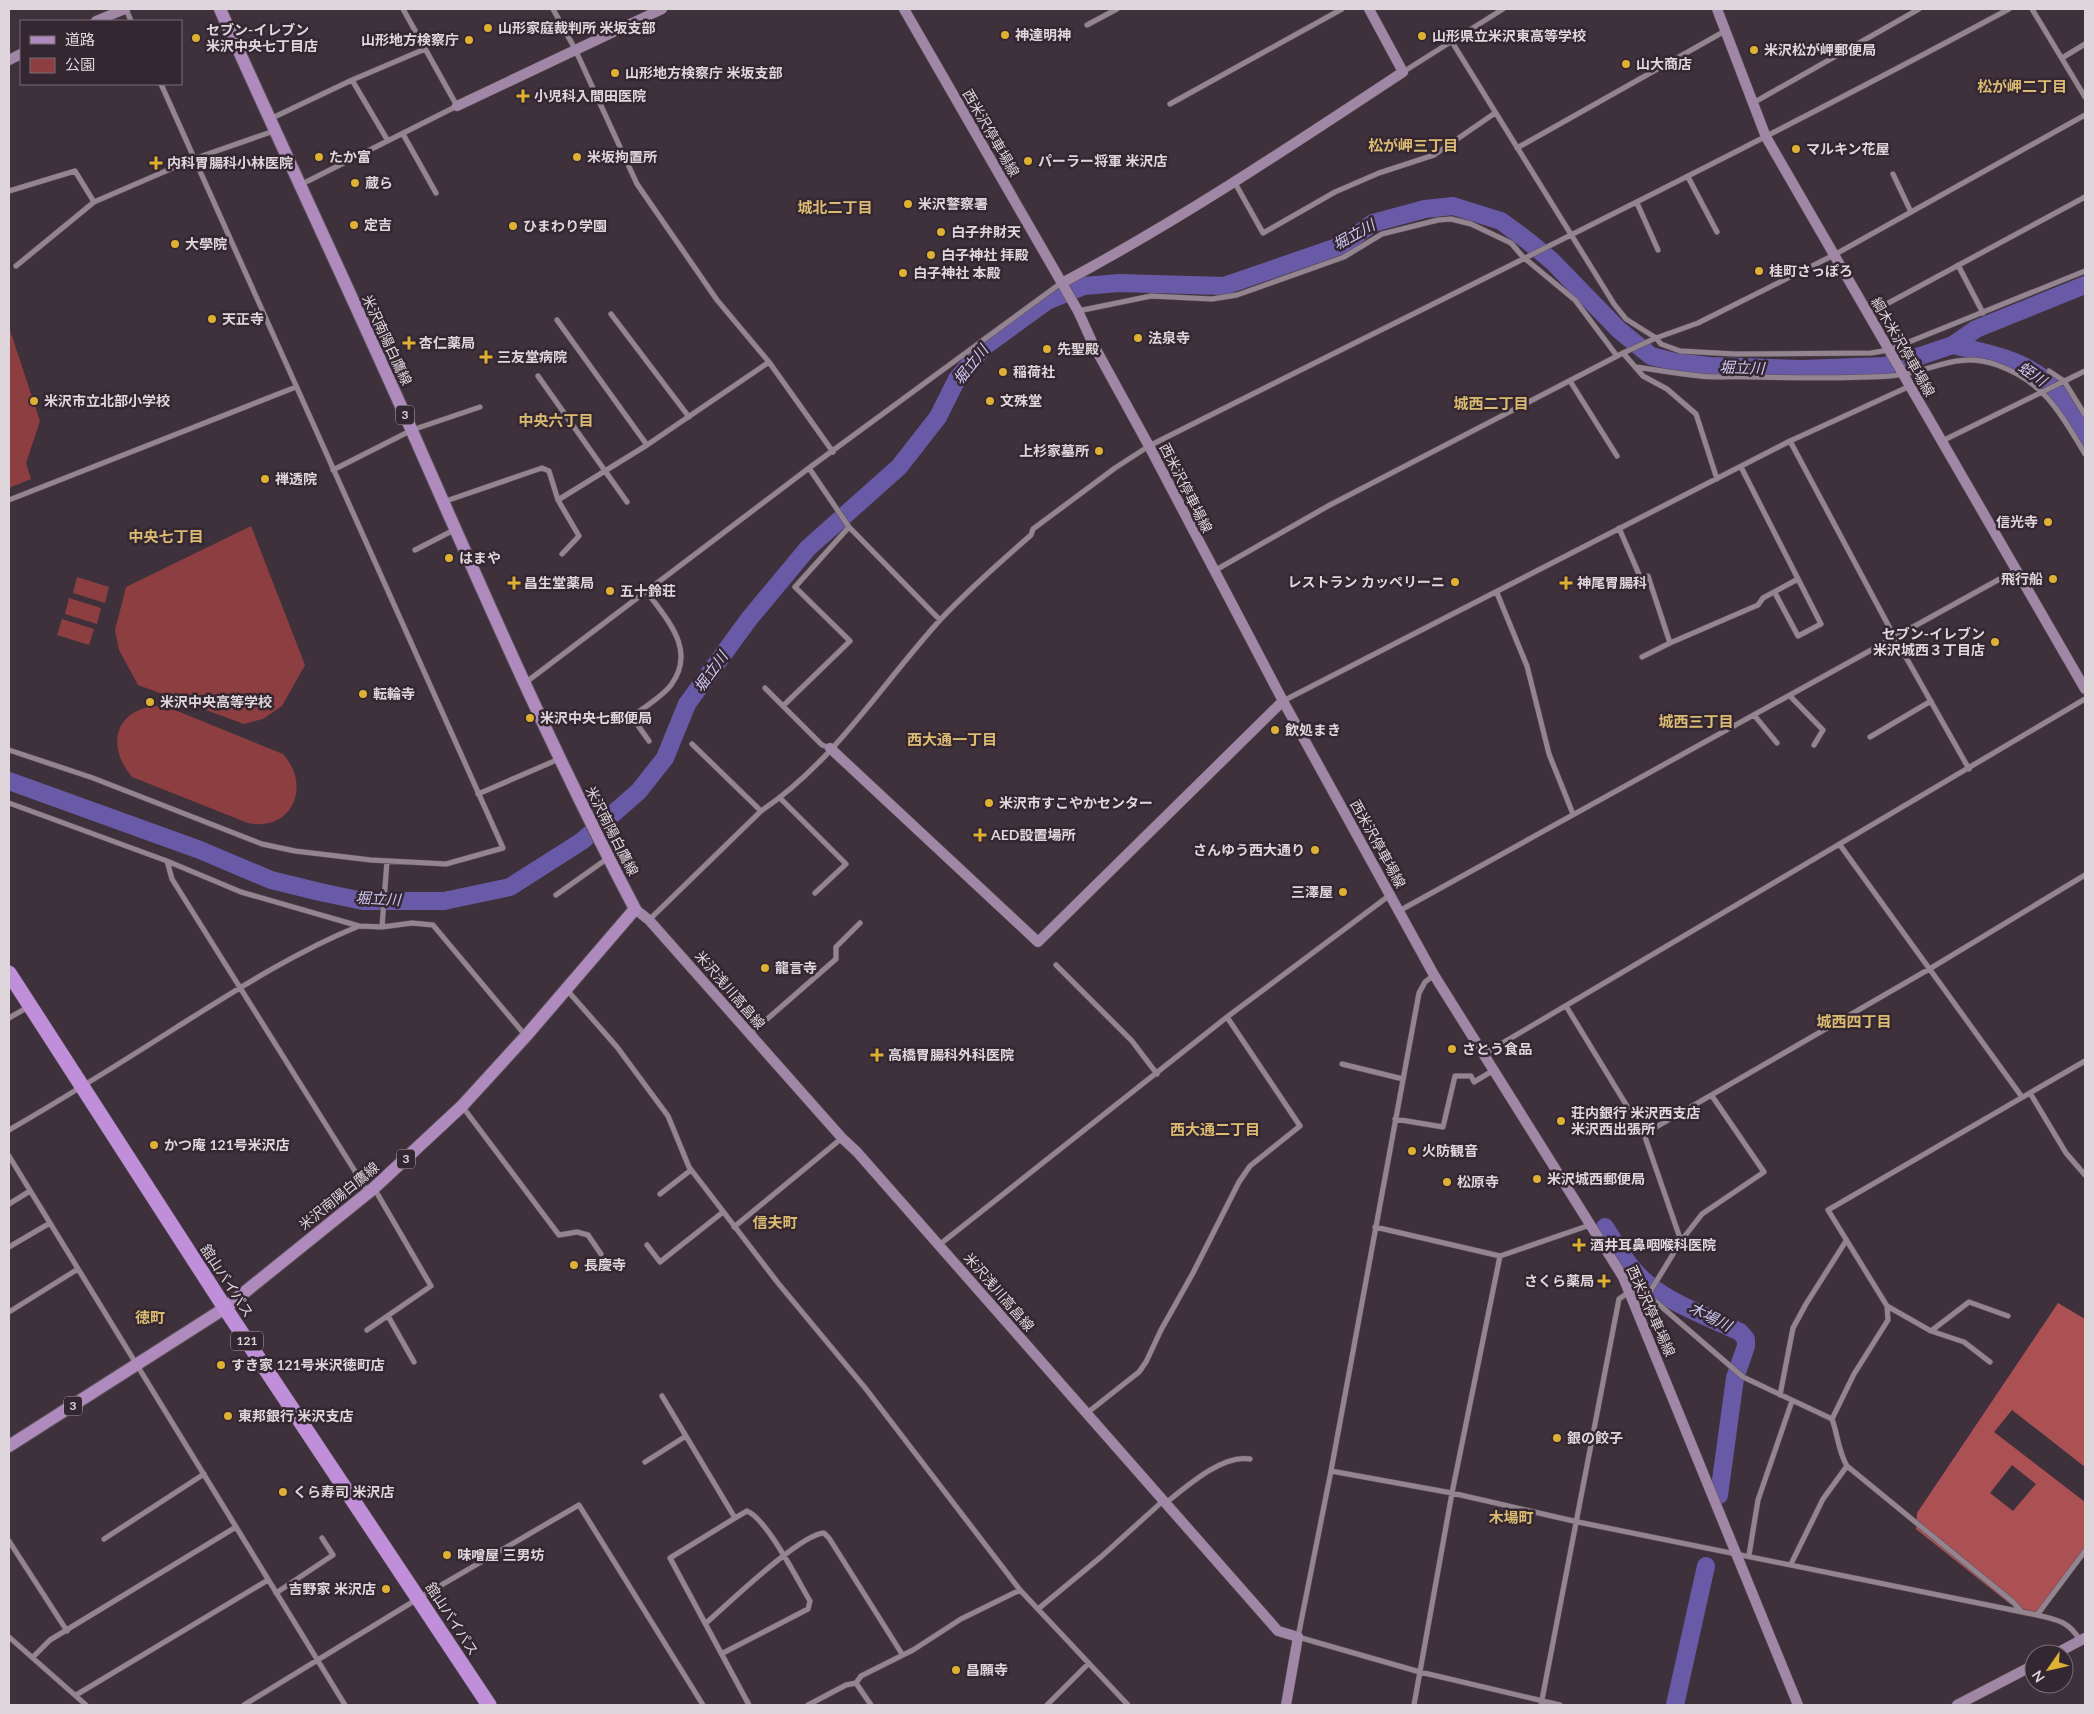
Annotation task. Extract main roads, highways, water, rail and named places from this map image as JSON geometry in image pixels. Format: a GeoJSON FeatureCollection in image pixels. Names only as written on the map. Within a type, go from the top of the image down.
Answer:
{"type":"FeatureCollection","features":[{"type":"Feature","properties":{"kind":"highway","name":"舘山バイパス"},"geometry":{"type":"LineString","coordinates":[[9,973],[225,1308],[489,1705]]}},
{"type":"Feature","properties":{"kind":"main road"},"geometry":{"type":"LineString","coordinates":[[98,20],[125,9]]}},
{"type":"Feature","properties":{"kind":"main road","name":"米沢南陽白鷹線"},"geometry":{"type":"LineString","coordinates":[[9,1446],[225,1308],[371,1190],[462,1106],[526,1036],[635,909],[590,822],[524,684],[412,430],[220,9]]}},
{"type":"Feature","properties":{"kind":"main road"},"geometry":{"type":"LineString","coordinates":[[457,106],[662,9]]}},
{"type":"Feature","properties":{"kind":"main road","name":"西米沢停車場線"},"geometry":{"type":"LineString","coordinates":[[904,9],[1078,311],[1093,344],[1150,446],[1283,701],[1434,975],[1624,1277],[1798,1705]]}},
{"type":"Feature","properties":{"kind":"main road"},"geometry":{"type":"LineString","coordinates":[[1063,285],[1234,183],[1403,72],[1369,9]]}},
{"type":"Feature","properties":{"kind":"main road","name":"綱木米沢停車場線"},"geometry":{"type":"LineString","coordinates":[[1717,9],[1766,137],[2085,689]]}},
{"type":"Feature","properties":{"kind":"main road"},"geometry":{"type":"LineString","coordinates":[[830,748],[1038,942],[1283,701]]}},
{"type":"Feature","properties":{"kind":"main road","name":"米沢浅川高畠線"},"geometry":{"type":"LineString","coordinates":[[635,909],[649,920],[842,1138],[858,1152],[1166,1500],[1278,1631],[1298,1637],[1286,1705]]}},
{"type":"Feature","properties":{"kind":"main road"},"geometry":{"type":"LineString","coordinates":[[1957,1705],[2024,1670]]}},
{"type":"Feature","properties":{"kind":"waterway","name":"堀立川"},"geometry":{"type":"LineString","coordinates":[[9,781],[200,850],[271,880],[320,892],[363,901],[444,901],[510,887],[582,841],[639,791],[665,758],[687,704],[749,619],[808,548],[899,467],[938,417],[957,379],[985,346],[1047,301],[1084,286],[1119,283],[1224,286],[1343,245],[1373,223],[1425,209],[1453,206],[1501,221],[1528,241],[1552,261],[1619,330],[1651,356],[1675,362],[1710,366],[1802,369],[1884,366],[1905,361],[1953,345],[1976,329],[2085,285]]}},
{"type":"Feature","properties":{"kind":"waterway","name":"蛭川"},"geometry":{"type":"LineString","coordinates":[[1953,345],[1995,355],[2035,372],[2057,392],[2085,439]]}},
{"type":"Feature","properties":{"kind":"waterway","name":"木場川"},"geometry":{"type":"LineString","coordinates":[[1605,1227],[1629,1264],[1657,1291],[1740,1332],[1746,1339],[1746,1346],[1735,1378],[1719,1495]]}},
{"type":"Feature","properties":{"kind":"waterway","name":"木場川"},"geometry":{"type":"LineString","coordinates":[[1675,1705],[1706,1566]]}},
{"type":"Feature","properties":{"kind":"place","name":"山形家庭裁判所 米坂支部"},"geometry":{"type":"Point","coordinates":[488,28]}},
{"type":"Feature","properties":{"kind":"place","name":"神達明神"},"geometry":{"type":"Point","coordinates":[1005,35]}},
{"type":"Feature","properties":{"kind":"place","name":"山形県立米沢東高等学校"},"geometry":{"type":"Point","coordinates":[1422,36]}},
{"type":"Feature","properties":{"kind":"place","name":"セブン-イレブン 米沢中央七丁目店"},"geometry":{"type":"Point","coordinates":[196,38]}},
{"type":"Feature","properties":{"kind":"place","name":"山形地方検察庁"},"geometry":{"type":"Point","coordinates":[469,40]}},
{"type":"Feature","properties":{"kind":"place","name":"米沢松が岬郵便局"},"geometry":{"type":"Point","coordinates":[1754,50]}},
{"type":"Feature","properties":{"kind":"place","name":"山大商店"},"geometry":{"type":"Point","coordinates":[1626,64]}},
{"type":"Feature","properties":{"kind":"place","name":"山形地方検察庁 米坂支部"},"geometry":{"type":"Point","coordinates":[615,73]}},
{"type":"Feature","properties":{"kind":"place","name":"小児科入間田医院"},"geometry":{"type":"Point","coordinates":[523,96]}},
{"type":"Feature","properties":{"kind":"place","name":"マルキン花屋"},"geometry":{"type":"Point","coordinates":[1796,149]}},
{"type":"Feature","properties":{"kind":"place","name":"たか富"},"geometry":{"type":"Point","coordinates":[319,157]}},
{"type":"Feature","properties":{"kind":"place","name":"米坂拘置所"},"geometry":{"type":"Point","coordinates":[577,157]}},
{"type":"Feature","properties":{"kind":"place","name":"パーラー将軍 米沢店"},"geometry":{"type":"Point","coordinates":[1028,161]}},
{"type":"Feature","properties":{"kind":"place","name":"内科胃腸科小林医院"},"geometry":{"type":"Point","coordinates":[156,163]}},
{"type":"Feature","properties":{"kind":"place","name":"蔵ら"},"geometry":{"type":"Point","coordinates":[355,183]}},
{"type":"Feature","properties":{"kind":"place","name":"米沢警察署"},"geometry":{"type":"Point","coordinates":[908,204]}},
{"type":"Feature","properties":{"kind":"place","name":"定吉"},"geometry":{"type":"Point","coordinates":[354,225]}},
{"type":"Feature","properties":{"kind":"place","name":"ひまわり学園"},"geometry":{"type":"Point","coordinates":[513,226]}},
{"type":"Feature","properties":{"kind":"place","name":"白子弁財天"},"geometry":{"type":"Point","coordinates":[941,232]}},
{"type":"Feature","properties":{"kind":"place","name":"大學院"},"geometry":{"type":"Point","coordinates":[175,244]}},
{"type":"Feature","properties":{"kind":"place","name":"白子神社 拝殿"},"geometry":{"type":"Point","coordinates":[931,255]}},
{"type":"Feature","properties":{"kind":"place","name":"桂町さっぽろ"},"geometry":{"type":"Point","coordinates":[1759,271]}},
{"type":"Feature","properties":{"kind":"place","name":"白子神社 本殿"},"geometry":{"type":"Point","coordinates":[903,273]}},
{"type":"Feature","properties":{"kind":"place","name":"天正寺"},"geometry":{"type":"Point","coordinates":[212,319]}},
{"type":"Feature","properties":{"kind":"place","name":"法泉寺"},"geometry":{"type":"Point","coordinates":[1138,338]}},
{"type":"Feature","properties":{"kind":"place","name":"杏仁薬局"},"geometry":{"type":"Point","coordinates":[409,343]}},
{"type":"Feature","properties":{"kind":"place","name":"先聖殿"},"geometry":{"type":"Point","coordinates":[1047,349]}},
{"type":"Feature","properties":{"kind":"place","name":"三友堂病院"},"geometry":{"type":"Point","coordinates":[486,357]}},
{"type":"Feature","properties":{"kind":"place","name":"稲荷社"},"geometry":{"type":"Point","coordinates":[1003,372]}},
{"type":"Feature","properties":{"kind":"place","name":"米沢市立北部小学校"},"geometry":{"type":"Point","coordinates":[34,401]}},
{"type":"Feature","properties":{"kind":"place","name":"文殊堂"},"geometry":{"type":"Point","coordinates":[990,401]}},
{"type":"Feature","properties":{"kind":"place","name":"上杉家墓所"},"geometry":{"type":"Point","coordinates":[1099,451]}},
{"type":"Feature","properties":{"kind":"place","name":"禅透院"},"geometry":{"type":"Point","coordinates":[265,479]}},
{"type":"Feature","properties":{"kind":"place","name":"信光寺"},"geometry":{"type":"Point","coordinates":[2048,522]}},
{"type":"Feature","properties":{"kind":"place","name":"はまや"},"geometry":{"type":"Point","coordinates":[449,558]}},
{"type":"Feature","properties":{"kind":"place","name":"飛行船"},"geometry":{"type":"Point","coordinates":[2053,579]}},
{"type":"Feature","properties":{"kind":"place","name":"レストラン カッペリーニ"},"geometry":{"type":"Point","coordinates":[1455,582]}},
{"type":"Feature","properties":{"kind":"place","name":"昌生堂薬局"},"geometry":{"type":"Point","coordinates":[514,583]}},
{"type":"Feature","properties":{"kind":"place","name":"神尾胃腸科"},"geometry":{"type":"Point","coordinates":[1566,583]}},
{"type":"Feature","properties":{"kind":"place","name":"五十鈴荘"},"geometry":{"type":"Point","coordinates":[610,591]}},
{"type":"Feature","properties":{"kind":"place","name":"セブン-イレブン 米沢城西３丁目店"},"geometry":{"type":"Point","coordinates":[1995,642]}},
{"type":"Feature","properties":{"kind":"place","name":"転輪寺"},"geometry":{"type":"Point","coordinates":[363,694]}},
{"type":"Feature","properties":{"kind":"place","name":"米沢中央高等学校"},"geometry":{"type":"Point","coordinates":[150,702]}},
{"type":"Feature","properties":{"kind":"place","name":"米沢中央七郵便局"},"geometry":{"type":"Point","coordinates":[530,718]}},
{"type":"Feature","properties":{"kind":"place","name":"飲処まき"},"geometry":{"type":"Point","coordinates":[1275,730]}},
{"type":"Feature","properties":{"kind":"place","name":"米沢市すこやかセンター"},"geometry":{"type":"Point","coordinates":[989,803]}},
{"type":"Feature","properties":{"kind":"place","name":"AED設置場所"},"geometry":{"type":"Point","coordinates":[980,835]}},
{"type":"Feature","properties":{"kind":"place","name":"さんゆう西大通り"},"geometry":{"type":"Point","coordinates":[1315,850]}},
{"type":"Feature","properties":{"kind":"place","name":"三澤屋"},"geometry":{"type":"Point","coordinates":[1343,892]}},
{"type":"Feature","properties":{"kind":"place","name":"龍言寺"},"geometry":{"type":"Point","coordinates":[765,968]}},
{"type":"Feature","properties":{"kind":"place","name":"さとう食品"},"geometry":{"type":"Point","coordinates":[1452,1049]}},
{"type":"Feature","properties":{"kind":"place","name":"高橋胃腸科外科医院"},"geometry":{"type":"Point","coordinates":[877,1055]}},
{"type":"Feature","properties":{"kind":"place","name":"荘内銀行 米沢西支店 米沢西出張所"},"geometry":{"type":"Point","coordinates":[1561,1121]}},
{"type":"Feature","properties":{"kind":"place","name":"かつ庵 121号米沢店"},"geometry":{"type":"Point","coordinates":[154,1145]}},
{"type":"Feature","properties":{"kind":"place","name":"火防観音"},"geometry":{"type":"Point","coordinates":[1412,1151]}},
{"type":"Feature","properties":{"kind":"place","name":"米沢城西郵便局"},"geometry":{"type":"Point","coordinates":[1537,1179]}},
{"type":"Feature","properties":{"kind":"place","name":"松原寺"},"geometry":{"type":"Point","coordinates":[1447,1182]}},
{"type":"Feature","properties":{"kind":"place","name":"酒井耳鼻咽喉科医院"},"geometry":{"type":"Point","coordinates":[1579,1245]}},
{"type":"Feature","properties":{"kind":"place","name":"長慶寺"},"geometry":{"type":"Point","coordinates":[574,1265]}},
{"type":"Feature","properties":{"kind":"place","name":"さくら薬局"},"geometry":{"type":"Point","coordinates":[1604,1281]}},
{"type":"Feature","properties":{"kind":"place","name":"すき家 121号米沢徳町店"},"geometry":{"type":"Point","coordinates":[221,1365]}},
{"type":"Feature","properties":{"kind":"place","name":"東邦銀行 米沢支店"},"geometry":{"type":"Point","coordinates":[228,1416]}},
{"type":"Feature","properties":{"kind":"place","name":"銀の餃子"},"geometry":{"type":"Point","coordinates":[1557,1438]}},
{"type":"Feature","properties":{"kind":"place","name":"くら寿司 米沢店"},"geometry":{"type":"Point","coordinates":[283,1492]}},
{"type":"Feature","properties":{"kind":"place","name":"味噌屋 三男坊"},"geometry":{"type":"Point","coordinates":[447,1555]}},
{"type":"Feature","properties":{"kind":"place","name":"吉野家 米沢店"},"geometry":{"type":"Point","coordinates":[386,1589]}},
{"type":"Feature","properties":{"kind":"place","name":"昌願寺"},"geometry":{"type":"Point","coordinates":[956,1670]}},
{"type":"Feature","properties":{"kind":"district","name":"松が岬二丁目"},"geometry":{"type":"Point","coordinates":[2022,87]}},
{"type":"Feature","properties":{"kind":"district","name":"松が岬三丁目"},"geometry":{"type":"Point","coordinates":[1413,146]}},
{"type":"Feature","properties":{"kind":"district","name":"城北二丁目"},"geometry":{"type":"Point","coordinates":[835,208]}},
{"type":"Feature","properties":{"kind":"district","name":"城西二丁目"},"geometry":{"type":"Point","coordinates":[1491,404]}},
{"type":"Feature","properties":{"kind":"district","name":"中央六丁目"},"geometry":{"type":"Point","coordinates":[556,421]}},
{"type":"Feature","properties":{"kind":"district","name":"中央七丁目"},"geometry":{"type":"Point","coordinates":[166,537]}},
{"type":"Feature","properties":{"kind":"district","name":"城西三丁目"},"geometry":{"type":"Point","coordinates":[1696,722]}},
{"type":"Feature","properties":{"kind":"district","name":"西大通一丁目"},"geometry":{"type":"Point","coordinates":[952,740]}},
{"type":"Feature","properties":{"kind":"district","name":"城西四丁目"},"geometry":{"type":"Point","coordinates":[1854,1022]}},
{"type":"Feature","properties":{"kind":"district","name":"西大通二丁目"},"geometry":{"type":"Point","coordinates":[1215,1130]}},
{"type":"Feature","properties":{"kind":"district","name":"信夫町"},"geometry":{"type":"Point","coordinates":[775,1223]}},
{"type":"Feature","properties":{"kind":"district","name":"徳町"},"geometry":{"type":"Point","coordinates":[150,1318]}},
{"type":"Feature","properties":{"kind":"district","name":"木場町"},"geometry":{"type":"Point","coordinates":[1511,1518]}}]}
